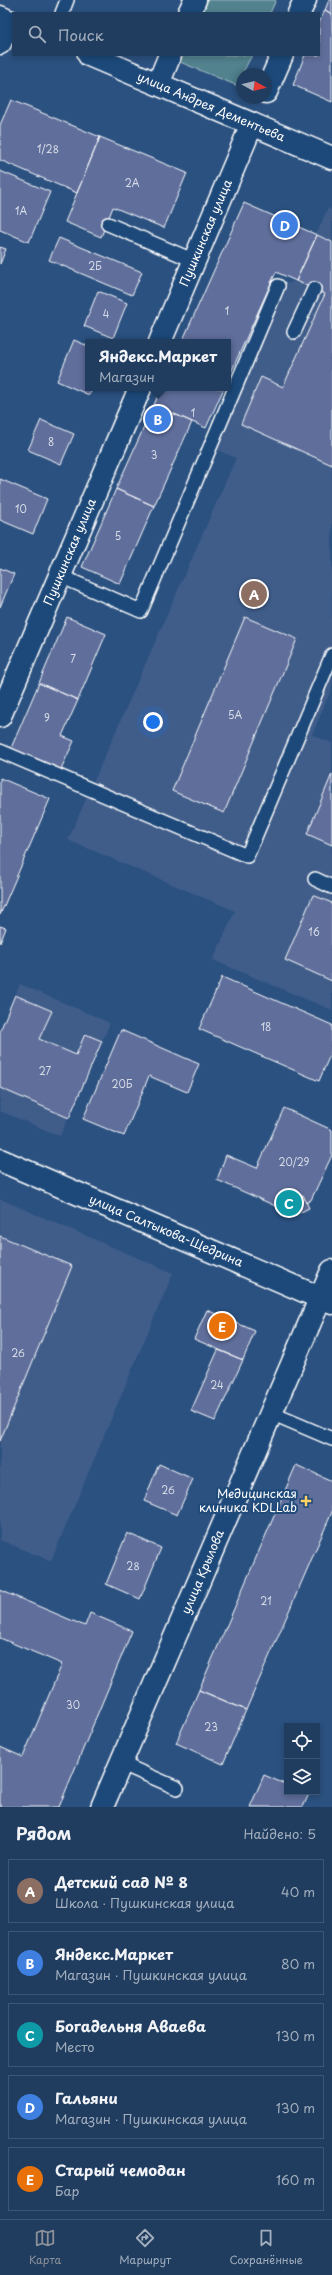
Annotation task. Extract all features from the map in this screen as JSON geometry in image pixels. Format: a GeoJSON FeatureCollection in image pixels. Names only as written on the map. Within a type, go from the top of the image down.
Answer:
{"type":"FeatureCollection","features":[{"type":"Feature","properties":{"kind":"street"},"geometry":{"type":"LineString","coordinates":[[189,12],[194,0]]}},
{"type":"Feature","properties":{"kind":"street"},"geometry":{"type":"LineString","coordinates":[[299,12],[305,0]]}},
{"type":"Feature","properties":{"kind":"street"},"geometry":{"type":"LineString","coordinates":[[0,43],[7,21]]}},
{"type":"Feature","properties":{"kind":"street","name":"улица Андрея Дементьева"},"geometry":{"type":"LineString","coordinates":[[91,56],[332,158]]}},
{"type":"Feature","properties":{"kind":"street"},"geometry":{"type":"LineString","coordinates":[[158,84],[170,56]]}},
{"type":"Feature","properties":{"kind":"street"},"geometry":{"type":"LineString","coordinates":[[272,78],[282,56]]}},
{"type":"Feature","properties":{"kind":"street","name":"Пушкинская улица"},"geometry":{"type":"LineString","coordinates":[[161,339],[261,104]]}},
{"type":"Feature","properties":{"kind":"street","name":"Пушкинская улица"},"geometry":{"type":"LineString","coordinates":[[0,716],[139,391]]}},
{"type":"Feature","properties":{"kind":"street","name":"улица Салтыкова-Щедрина"},"geometry":{"type":"LineString","coordinates":[[0,1160],[326,1300]]}},
{"type":"Feature","properties":{"kind":"street","name":"улица Крылова"},"geometry":{"type":"LineString","coordinates":[[102,1807],[271,1413],[326,1300],[332,1271]]}},
{"type":"Feature","properties":{"kind":"lane"},"geometry":{"type":"LineString","coordinates":[[62,12],[67,0]]}},
{"type":"Feature","properties":{"kind":"lane"},"geometry":{"type":"LineString","coordinates":[[108,224],[194,261]]}},
{"type":"Feature","properties":{"kind":"lane"},"geometry":{"type":"LineString","coordinates":[[60,576],[141,611],[278,286]]}},
{"type":"Feature","properties":{"kind":"lane"},"geometry":{"type":"LineString","coordinates":[[294,332],[314,289]]}},
{"type":"Feature","properties":{"kind":"lane"},"geometry":{"type":"LineString","coordinates":[[0,751],[247,856],[332,655]]}},
{"type":"Feature","properties":{"kind":"lane"},"geometry":{"type":"LineString","coordinates":[[315,879],[332,887]]}},
{"type":"Feature","properties":{"kind":"lane"},"geometry":{"type":"LineString","coordinates":[[271,1413],[332,1439]]}},
{"type":"Feature","properties":{"kind":"lane"},"geometry":{"type":"LineString","coordinates":[[120,1763],[177,1788]]}},
{"type":"Feature","properties":{"kind":"shaded area"},"geometry":{"type":"Polygon","coordinates":[[[328,208],[332,210],[332,688],[312,735],[332,743],[332,1010],[213,960],[235,911],[68,840],[236,458],[210,447],[278,286],[296,281],[328,208]]]}},
{"type":"Feature","properties":{"kind":"shaded area"},"geometry":{"type":"Polygon","coordinates":[[[20,984],[110,1023],[60,1136],[0,1111],[0,1030],[20,984]]]}},
{"type":"Feature","properties":{"kind":"shaded area"},"geometry":{"type":"Polygon","coordinates":[[[0,1199],[173,1273],[51,1561],[0,1540],[0,1199]]]}},
{"type":"Feature","properties":{"kind":"green space"},"geometry":{"type":"Polygon","coordinates":[[[208,0],[276,0],[270,12],[202,12],[208,0]]]}},
{"type":"Feature","properties":{"kind":"green space"},"geometry":{"type":"Polygon","coordinates":[[[183,56],[251,56],[245,68],[236,68],[236,85],[180,62],[183,56]]]}},
{"type":"Feature","properties":{"kind":"building"},"geometry":{"type":"Polygon","coordinates":[[[329,0],[332,0],[332,14],[325,10],[329,0]]]}},
{"type":"Feature","properties":{"kind":"building"},"geometry":{"type":"Polygon","coordinates":[[[325,10],[332,14],[332,102],[293,85],[305,56],[320,56],[320,21],[325,10]]]}},
{"type":"Feature","properties":{"kind":"building"},"geometry":{"type":"Polygon","coordinates":[[[11,100],[100,137],[77,193],[0,160],[0,125],[11,100]]]}},
{"type":"Feature","properties":{"kind":"building"},"geometry":{"type":"Polygon","coordinates":[[[100,137],[187,173],[164,228],[113,207],[101,237],[65,222],[100,137]]]}},
{"type":"Feature","properties":{"kind":"building"},"geometry":{"type":"Polygon","coordinates":[[[0,171],[50,192],[29,242],[0,230],[0,171]]]}},
{"type":"Feature","properties":{"kind":"building"},"geometry":{"type":"Polygon","coordinates":[[[244,203],[317,235],[296,281],[276,272],[231,372],[231,339],[183,339],[244,203]]]}},
{"type":"Feature","properties":{"kind":"building"},"geometry":{"type":"Polygon","coordinates":[[[317,235],[332,242],[332,465],[241,424],[261,377],[283,387],[325,294],[296,281],[317,235]]]}},
{"type":"Feature","properties":{"kind":"building"},"geometry":{"type":"Polygon","coordinates":[[[59,238],[142,272],[132,295],[49,260],[59,238]]]}},
{"type":"Feature","properties":{"kind":"building"},"geometry":{"type":"Polygon","coordinates":[[[0,247],[6,249],[0,264],[0,247]]]}},
{"type":"Feature","properties":{"kind":"building"},"geometry":{"type":"Polygon","coordinates":[[[98,291],[127,303],[113,338],[84,326],[98,291]]]}},
{"type":"Feature","properties":{"kind":"building"},"geometry":{"type":"Polygon","coordinates":[[[74,340],[85,345],[85,391],[91,391],[89,395],[57,381],[74,340]]]}},
{"type":"Feature","properties":{"kind":"building"},"geometry":{"type":"Polygon","coordinates":[[[160,391],[223,391],[206,428],[154,405],[160,391]]]}},
{"type":"Feature","properties":{"kind":"building"},"geometry":{"type":"Polygon","coordinates":[[[154,405],[192,422],[154,506],[116,489],[154,405]]]}},
{"type":"Feature","properties":{"kind":"building"},"geometry":{"type":"Polygon","coordinates":[[[41,420],[74,434],[61,464],[28,450],[41,420]]]}},
{"type":"Feature","properties":{"kind":"building"},"geometry":{"type":"Polygon","coordinates":[[[0,479],[47,499],[33,534],[0,520],[0,479]]]}},
{"type":"Feature","properties":{"kind":"building"},"geometry":{"type":"Polygon","coordinates":[[[116,489],[154,506],[120,584],[82,567],[116,489]]]}},
{"type":"Feature","properties":{"kind":"building"},"geometry":{"type":"Polygon","coordinates":[[[0,568],[14,574],[0,607],[0,568]]]}},
{"type":"Feature","properties":{"kind":"building"},"geometry":{"type":"Polygon","coordinates":[[[67,617],[106,634],[78,700],[39,683],[67,617]]]}},
{"type":"Feature","properties":{"kind":"building"},"geometry":{"type":"Polygon","coordinates":[[[245,617],[297,639],[224,813],[172,791],[245,617]]]}},
{"type":"Feature","properties":{"kind":"building"},"geometry":{"type":"Polygon","coordinates":[[[39,683],[78,700],[62,736],[74,741],[60,771],[11,748],[39,683]]]}},
{"type":"Feature","properties":{"kind":"building"},"geometry":{"type":"Polygon","coordinates":[[[332,774],[332,845],[307,834],[332,774]]]}},
{"type":"Feature","properties":{"kind":"building"},"geometry":{"type":"Polygon","coordinates":[[[0,778],[50,799],[0,915],[0,778]]]}},
{"type":"Feature","properties":{"kind":"building"},"geometry":{"type":"Polygon","coordinates":[[[313,895],[332,903],[332,981],[285,960],[313,895]]]}},
{"type":"Feature","properties":{"kind":"building"},"geometry":{"type":"Polygon","coordinates":[[[0,926],[6,928],[0,943],[0,926]]]}},
{"type":"Feature","properties":{"kind":"building"},"geometry":{"type":"Polygon","coordinates":[[[222,977],[332,1025],[332,1050],[319,1081],[199,1029],[222,977]]]}},
{"type":"Feature","properties":{"kind":"building"},"geometry":{"type":"Polygon","coordinates":[[[15,995],[52,1011],[39,1039],[76,1055],[85,1034],[102,1041],[69,1118],[0,1088],[0,1031],[15,995]]]}},
{"type":"Feature","properties":{"kind":"building"},"geometry":{"type":"Polygon","coordinates":[[[121,1030],[199,1064],[187,1092],[149,1076],[124,1136],[83,1119],[121,1030]]]}},
{"type":"Feature","properties":{"kind":"building"},"geometry":{"type":"Polygon","coordinates":[[[284,1108],[332,1130],[332,1155],[311,1200],[306,1203],[303,1195],[289,1203],[293,1210],[289,1212],[217,1180],[226,1155],[257,1168],[284,1108]]]}},
{"type":"Feature","properties":{"kind":"building"},"geometry":{"type":"Polygon","coordinates":[[[303,1195],[309,1208],[295,1215],[289,1203],[303,1195]]]}},
{"type":"Feature","properties":{"kind":"building"},"geometry":{"type":"Polygon","coordinates":[[[0,1236],[72,1266],[0,1441],[0,1236]]]}},
{"type":"Feature","properties":{"kind":"building"},"geometry":{"type":"Polygon","coordinates":[[[207,1310],[255,1331],[243,1360],[194,1339],[207,1310]]]}},
{"type":"Feature","properties":{"kind":"building"},"geometry":{"type":"Polygon","coordinates":[[[218,1350],[243,1360],[215,1421],[191,1411],[218,1350]]]}},
{"type":"Feature","properties":{"kind":"building"},"geometry":{"type":"Polygon","coordinates":[[[159,1464],[193,1479],[177,1515],[144,1501],[159,1464]]]}},
{"type":"Feature","properties":{"kind":"building"},"geometry":{"type":"Polygon","coordinates":[[[296,1465],[332,1481],[332,1512],[246,1710],[199,1690],[296,1465]]]}},
{"type":"Feature","properties":{"kind":"building"},"geometry":{"type":"Polygon","coordinates":[[[127,1533],[161,1548],[140,1599],[106,1584],[127,1533]]]}},
{"type":"Feature","properties":{"kind":"building"},"geometry":{"type":"Polygon","coordinates":[[[0,1590],[85,1626],[90,1613],[132,1631],[59,1807],[0,1807],[0,1747],[23,1757],[62,1664],[0,1638],[0,1590]]]}},
{"type":"Feature","properties":{"kind":"building"},"geometry":{"type":"Polygon","coordinates":[[[199,1690],[246,1710],[223,1764],[176,1743],[199,1690]]]}},
{"type":"Feature","properties":{"kind":"building"},"geometry":{"type":"Polygon","coordinates":[[[264,1775],[284,1784],[284,1795],[309,1795],[303,1807],[250,1807],[264,1775]]]}},
{"type":"Feature","properties":{"kind":"place","name":"Гальяни"},"geometry":{"type":"Point","coordinates":[285,225]}},
{"type":"Feature","properties":{"kind":"place","name":"Яндекс.Маркет"},"geometry":{"type":"Point","coordinates":[158,419]}},
{"type":"Feature","properties":{"kind":"place","name":"Детский сад № 8"},"geometry":{"type":"Point","coordinates":[254,594]}},
{"type":"Feature","properties":{"kind":"place","name":"Богадельня Аваева"},"geometry":{"type":"Point","coordinates":[289,1203]}},
{"type":"Feature","properties":{"kind":"place","name":"Старый чемодан"},"geometry":{"type":"Point","coordinates":[222,1326]}},
{"type":"Feature","properties":{"kind":"place","name":"Медицинская клиника KDLLab"},"geometry":{"type":"Point","coordinates":[306,1501]}}]}
